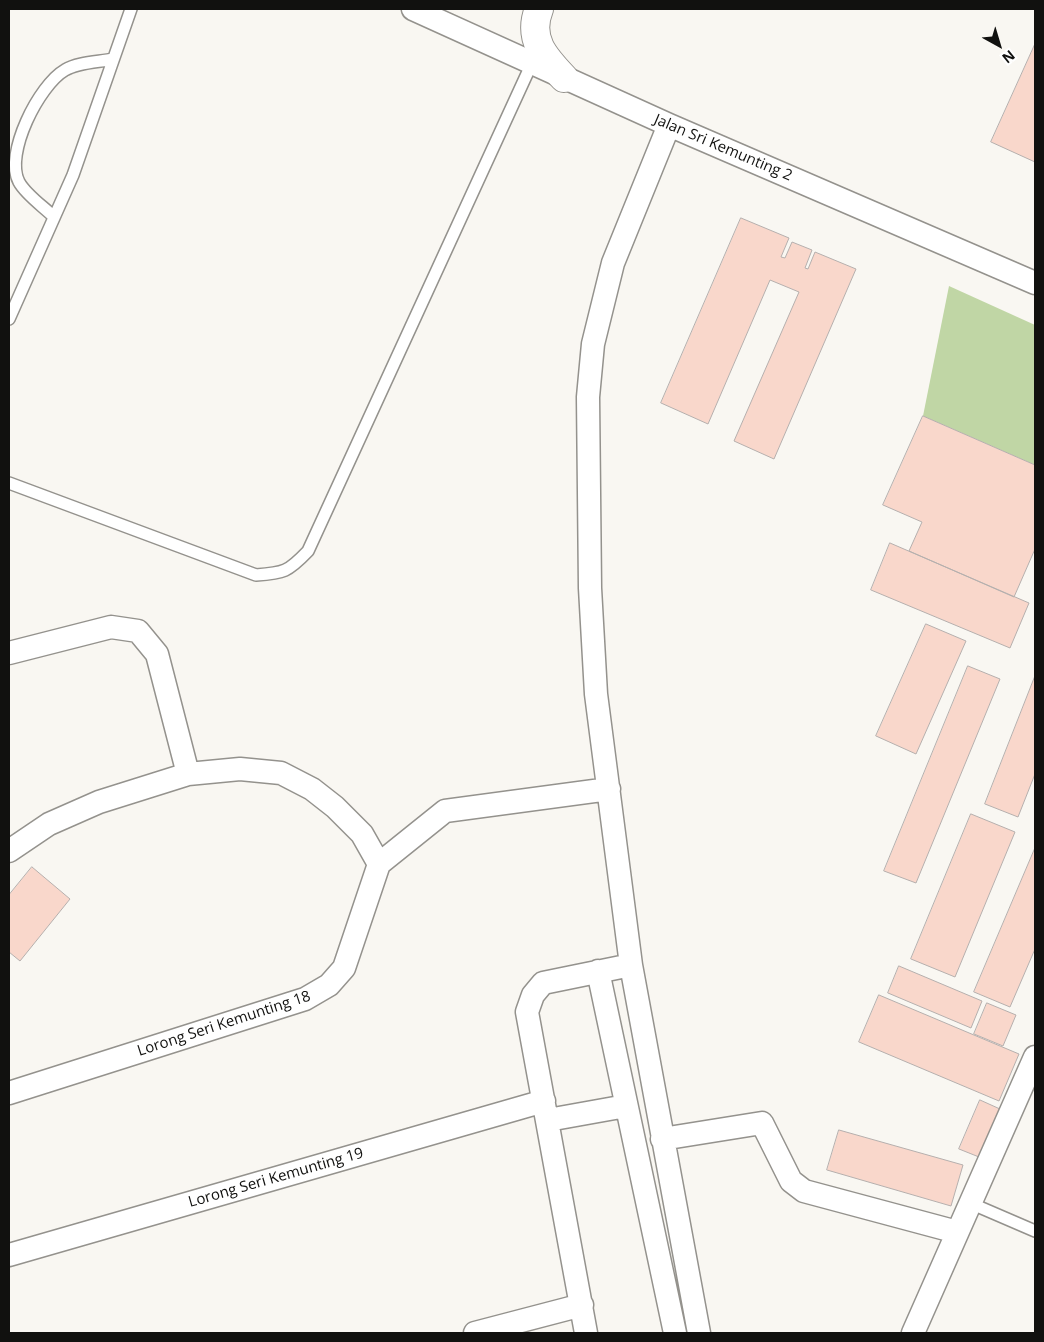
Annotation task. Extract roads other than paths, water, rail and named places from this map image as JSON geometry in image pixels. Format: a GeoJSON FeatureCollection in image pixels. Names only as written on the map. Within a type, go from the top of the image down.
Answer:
{"type":"FeatureCollection","features":[{"type":"Feature","properties":{"kind":"main road"},"geometry":{"type":"LineString","coordinates":[[539,9],[535,31],[536,43],[545,58],[564,78]]}},
{"type":"Feature","properties":{"kind":"street","name":"Jalan Sri Kemunting 2"},"geometry":{"type":"LineString","coordinates":[[413,9],[669,125],[1035,283]]}},
{"type":"Feature","properties":{"kind":"street"},"geometry":{"type":"LineString","coordinates":[[669,125],[613,263],[593,344],[588,396],[592,608],[596,694],[631,965],[699,1333]]}},
{"type":"Feature","properties":{"kind":"street"},"geometry":{"type":"LineString","coordinates":[[9,653],[111,627],[138,630],[157,654],[188,774]]}},
{"type":"Feature","properties":{"kind":"street"},"geometry":{"type":"LineString","coordinates":[[9,851],[49,824],[99,802],[188,774],[240,769],[281,773],[312,789],[335,807],[362,834],[379,864],[445,811],[609,789]]}},
{"type":"Feature","properties":{"kind":"street","name":"Lorong Seri Kemunting 18"},"geometry":{"type":"LineString","coordinates":[[9,1093],[305,999],[329,985],[344,968],[379,864]]}},
{"type":"Feature","properties":{"kind":"street"},"geometry":{"type":"LineString","coordinates":[[586,1333],[527,1012],[533,995],[543,983],[631,965]]}},
{"type":"Feature","properties":{"kind":"street"},"geometry":{"type":"LineString","coordinates":[[598,971],[675,1333]]}},
{"type":"Feature","properties":{"kind":"street"},"geometry":{"type":"LineString","coordinates":[[912,1333],[1035,1057]]}},
{"type":"Feature","properties":{"kind":"street","name":"Lorong Seri Kemunting 19"},"geometry":{"type":"LineString","coordinates":[[9,1255],[546,1110],[626,1106]]}},
{"type":"Feature","properties":{"kind":"street"},"geometry":{"type":"LineString","coordinates":[[662,1139],[762,1124],[791,1180],[804,1191],[957,1232]]}},
{"type":"Feature","properties":{"kind":"street"},"geometry":{"type":"LineString","coordinates":[[475,1333],[582,1304]]}},
{"type":"Feature","properties":{"kind":"lane"},"geometry":{"type":"LineString","coordinates":[[9,319],[73,175],[131,9]]}},
{"type":"Feature","properties":{"kind":"lane"},"geometry":{"type":"LineString","coordinates":[[54,217],[19,182],[15,169],[19,143],[30,111],[49,83],[66,69],[113,59]]}},
{"type":"Feature","properties":{"kind":"lane"},"geometry":{"type":"LineString","coordinates":[[9,483],[256,575],[276,574],[292,569],[308,551],[532,62]]}},
{"type":"Feature","properties":{"kind":"lane"},"geometry":{"type":"LineString","coordinates":[[970,1203],[1035,1232]]}}]}
